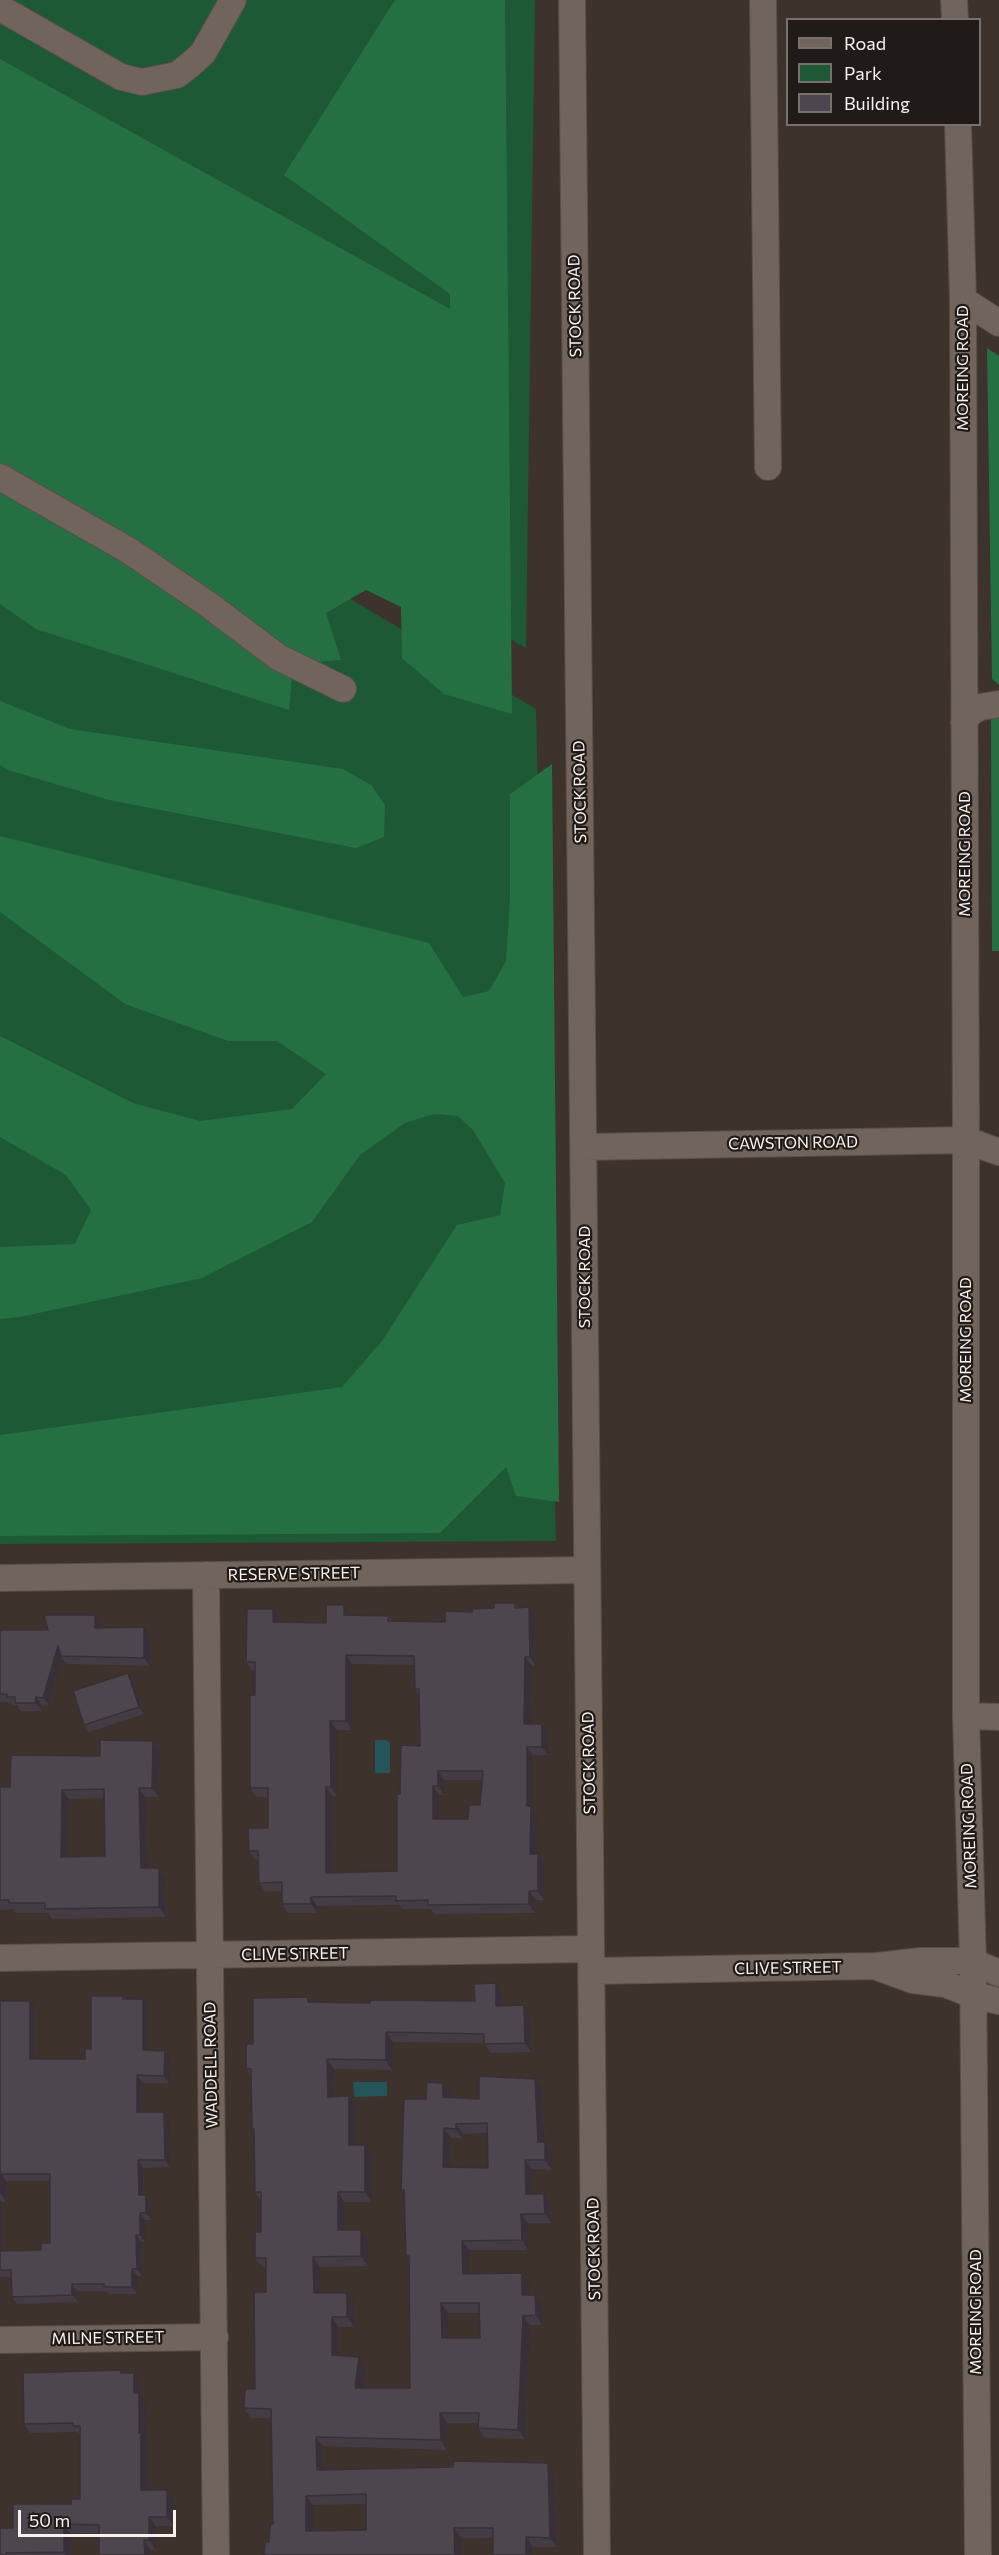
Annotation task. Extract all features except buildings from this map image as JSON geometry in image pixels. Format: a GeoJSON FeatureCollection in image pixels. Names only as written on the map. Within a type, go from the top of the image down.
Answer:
{"type":"FeatureCollection","features":[{"type":"Feature","properties":{"kind":"street"},"geometry":{"type":"LineString","coordinates":[[0,8],[121,76],[142,82],[177,75],[191,64],[203,53],[233,0]]}},
{"type":"Feature","properties":{"kind":"street","name":"STOCK ROAD"},"geometry":{"type":"LineString","coordinates":[[572,0],[597,2555]]}},
{"type":"Feature","properties":{"kind":"street"},"geometry":{"type":"LineString","coordinates":[[763,0],[768,467]]}},
{"type":"Feature","properties":{"kind":"street"},"geometry":{"type":"LineString","coordinates":[[954,0],[955,18]]}},
{"type":"Feature","properties":{"kind":"street","name":"MOREING ROAD"},"geometry":{"type":"LineString","coordinates":[[958,126],[963,300],[966,1716],[973,1962],[978,2555]]}},
{"type":"Feature","properties":{"kind":"street"},"geometry":{"type":"LineString","coordinates":[[963,300],[999,323]]}},
{"type":"Feature","properties":{"kind":"street"},"geometry":{"type":"LineString","coordinates":[[0,477],[128,550],[209,605],[278,657],[343,689]]}},
{"type":"Feature","properties":{"kind":"street"},"geometry":{"type":"LineString","coordinates":[[963,681],[975,694],[999,696]]}},
{"type":"Feature","properties":{"kind":"street"},"geometry":{"type":"LineString","coordinates":[[964,722],[970,713],[980,706],[999,704]]}},
{"type":"Feature","properties":{"kind":"street","name":"CAWSTON ROAD"},"geometry":{"type":"LineString","coordinates":[[584,1147],[966,1140],[999,1152]]}},
{"type":"Feature","properties":{"kind":"street","name":"RESERVE STREET"},"geometry":{"type":"LineString","coordinates":[[0,1578],[587,1570]]}},
{"type":"Feature","properties":{"kind":"street","name":"WADDELL ROAD"},"geometry":{"type":"LineString","coordinates":[[206,1575],[216,2555]]}},
{"type":"Feature","properties":{"kind":"street"},"geometry":{"type":"LineString","coordinates":[[966,1716],[999,1717]]}},
{"type":"Feature","properties":{"kind":"street","name":"CLIVE STREET"},"geometry":{"type":"LineString","coordinates":[[0,1958],[210,1956],[877,1966],[920,1961],[973,1962]]}},
{"type":"Feature","properties":{"kind":"street"},"geometry":{"type":"LineString","coordinates":[[973,1962],[999,1973]]}},
{"type":"Feature","properties":{"kind":"street","name":"CLIVE STREET"},"geometry":{"type":"LineString","coordinates":[[877,1966],[913,1980],[945,1984],[973,1995],[999,2001]]}},
{"type":"Feature","properties":{"kind":"street","name":"MILNE STREET"},"geometry":{"type":"LineString","coordinates":[[0,2340],[215,2337]]}},
{"type":"Feature","properties":{"kind":"green space"},"geometry":{"type":"Polygon","coordinates":[[[0,0],[535,0],[526,648],[0,351],[0,0]]]}},
{"type":"Feature","properties":{"kind":"green space"},"geometry":{"type":"Polygon","coordinates":[[[395,0],[505,0],[512,714],[444,694],[402,658],[401,607],[366,590],[326,613],[341,660],[293,664],[289,710],[36,629],[0,604],[0,59],[450,309],[450,294],[284,175],[395,0]]]}},
{"type":"Feature","properties":{"kind":"green space"},"geometry":{"type":"Polygon","coordinates":[[[987,348],[999,356],[999,685],[992,679],[987,348]]]}},
{"type":"Feature","properties":{"kind":"green space"},"geometry":{"type":"Polygon","coordinates":[[[0,391],[536,709],[556,1541],[0,1544],[0,391]]]}},
{"type":"Feature","properties":{"kind":"green space"},"geometry":{"type":"Polygon","coordinates":[[[0,701],[70,729],[343,769],[371,785],[385,805],[384,837],[356,848],[109,800],[8,770],[0,765],[0,701]]]}},
{"type":"Feature","properties":{"kind":"green space"},"geometry":{"type":"Polygon","coordinates":[[[991,710],[999,710],[999,951],[992,951],[991,710]]]}},
{"type":"Feature","properties":{"kind":"green space"},"geometry":{"type":"Polygon","coordinates":[[[552,764],[559,1502],[516,1496],[506,1467],[440,1533],[0,1536],[0,1435],[342,1387],[382,1341],[457,1225],[500,1215],[505,1183],[473,1130],[458,1116],[434,1114],[405,1123],[360,1155],[312,1222],[202,1278],[20,1317],[0,1319],[0,1247],[75,1244],[91,1210],[66,1175],[0,1137],[0,1036],[133,1103],[200,1121],[292,1109],[326,1074],[277,1041],[228,1041],[125,1004],[0,912],[0,836],[429,943],[463,997],[489,991],[506,961],[510,899],[510,794],[552,764]]]}},
{"type":"Feature","properties":{"kind":"water"},"geometry":{"type":"Polygon","coordinates":[[[375,1740],[386,1740],[390,1743],[390,1773],[375,1773],[375,1740]]]}},
{"type":"Feature","properties":{"kind":"water"},"geometry":{"type":"Polygon","coordinates":[[[353,2082],[387,2082],[387,2096],[354,2097],[353,2082]]]}}]}
